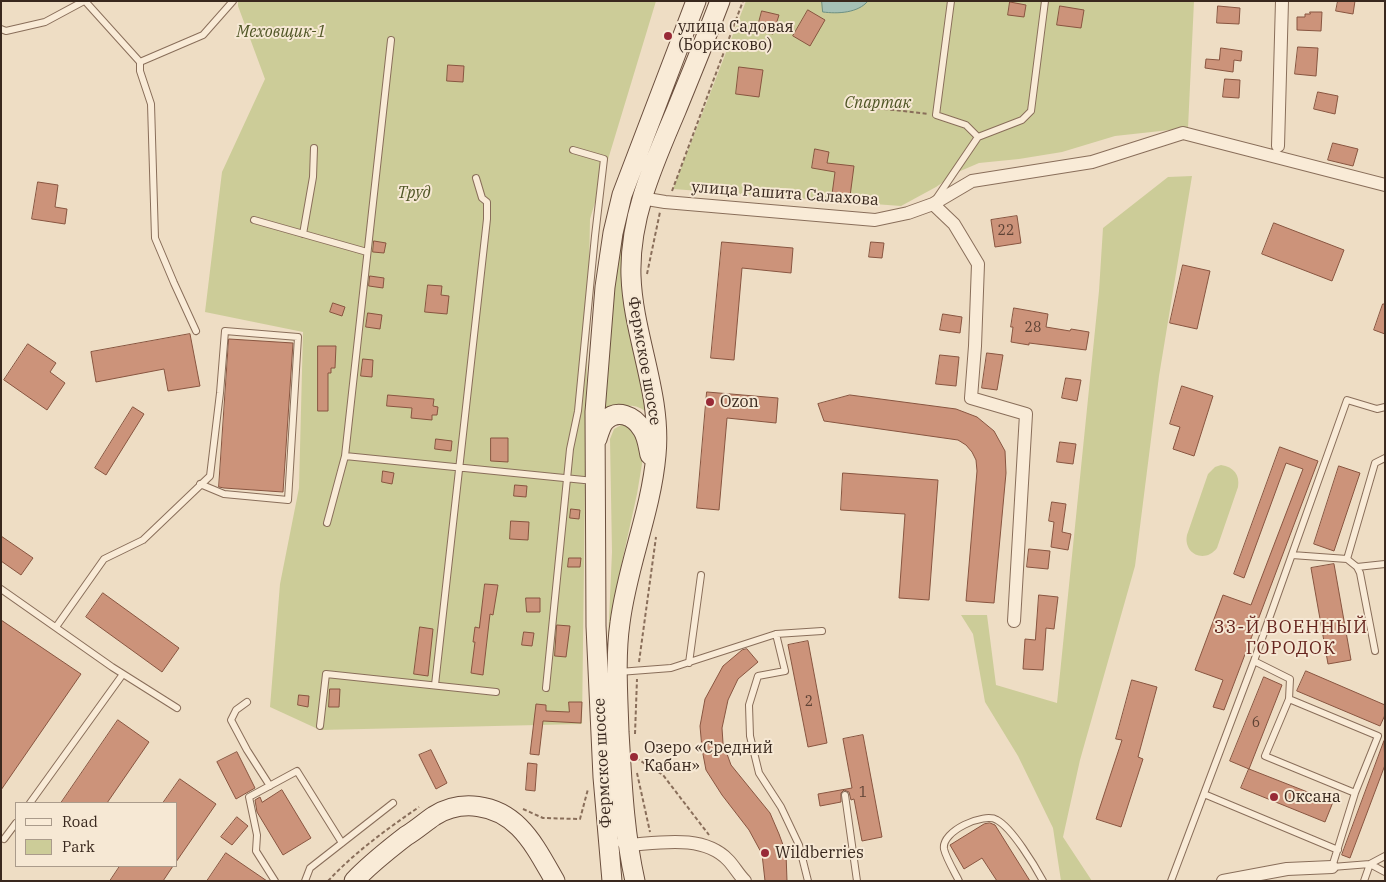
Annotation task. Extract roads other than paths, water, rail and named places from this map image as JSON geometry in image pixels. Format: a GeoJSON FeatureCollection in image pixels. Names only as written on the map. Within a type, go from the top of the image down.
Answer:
{"type":"FeatureCollection","features":[{"type":"Feature","properties":{"kind":"main road","name":"Фермское шоссе"},"geometry":{"type":"LineString","coordinates":[[612,881],[606,815],[596,626],[595,412],[604,287],[613,233],[622,195],[696,1]]}},
{"type":"Feature","properties":{"kind":"main road","name":"Фермское шоссе"},"geometry":{"type":"LineString","coordinates":[[635,881],[628,845],[620,757],[619,625],[626,587],[654,479],[657,427],[652,393],[636,321],[631,274],[632,251],[641,198],[720,1]]}},
{"type":"Feature","properties":{"kind":"main road"},"geometry":{"type":"LineString","coordinates":[[622,195],[641,198]]}},
{"type":"Feature","properties":{"kind":"main road"},"geometry":{"type":"LineString","coordinates":[[595,446],[600,429],[605,421],[612,416],[628,415],[643,430],[654,479]]}},
{"type":"Feature","properties":{"kind":"main road"},"geometry":{"type":"LineString","coordinates":[[354,881],[376,859],[436,815],[454,807],[473,806],[501,813],[518,826],[536,849],[555,881]]}},
{"type":"Feature","properties":{"kind":"street"},"geometry":{"type":"LineString","coordinates":[[1278,146],[1282,1]]}},
{"type":"Feature","properties":{"kind":"street","name":"улица Рашита Салахова"},"geometry":{"type":"LineString","coordinates":[[641,198],[666,202],[875,220],[908,213],[933,204],[972,181],[1092,162],[1183,133],[1385,185]]}},
{"type":"Feature","properties":{"kind":"street"},"geometry":{"type":"LineString","coordinates":[[933,204],[954,224],[978,264],[971,398],[1026,414],[1014,621]]}},
{"type":"Feature","properties":{"kind":"street"},"geometry":{"type":"LineString","coordinates":[[606,815],[613,832],[628,845],[673,842],[707,846],[727,859],[744,881]]}},
{"type":"Feature","properties":{"kind":"street"},"geometry":{"type":"LineString","coordinates":[[1223,881],[1286,869],[1332,868]]}},
{"type":"Feature","properties":{"kind":"lane"},"geometry":{"type":"LineString","coordinates":[[1,29],[6,31],[45,22],[84,1],[140,62],[140,71],[151,104],[155,238],[196,331]]}},
{"type":"Feature","properties":{"kind":"lane"},"geometry":{"type":"LineString","coordinates":[[140,62],[203,35],[233,1]]}},
{"type":"Feature","properties":{"kind":"lane"},"geometry":{"type":"LineString","coordinates":[[951,1],[936,115],[966,126],[978,138]]}},
{"type":"Feature","properties":{"kind":"lane"},"geometry":{"type":"LineString","coordinates":[[933,204],[962,158],[978,138],[1022,120],[1031,111],[1045,1]]}},
{"type":"Feature","properties":{"kind":"lane"},"geometry":{"type":"LineString","coordinates":[[327,523],[345,456],[391,40]]}},
{"type":"Feature","properties":{"kind":"lane"},"geometry":{"type":"LineString","coordinates":[[303,234],[313,177],[314,148]]}},
{"type":"Feature","properties":{"kind":"lane"},"geometry":{"type":"LineString","coordinates":[[546,688],[570,449],[578,411],[604,158],[573,150]]}},
{"type":"Feature","properties":{"kind":"lane"},"geometry":{"type":"LineString","coordinates":[[435,685],[487,219],[487,202],[482,198],[476,178]]}},
{"type":"Feature","properties":{"kind":"lane"},"geometry":{"type":"LineString","coordinates":[[254,220],[367,252]]}},
{"type":"Feature","properties":{"kind":"lane"},"geometry":{"type":"LineString","coordinates":[[56,628],[104,559],[143,540],[200,484],[210,476],[225,331],[298,337],[288,500],[224,494],[200,484]]}},
{"type":"Feature","properties":{"kind":"lane"},"geometry":{"type":"LineString","coordinates":[[1171,881],[1254,661],[1347,400],[1377,409],[1385,408]]}},
{"type":"Feature","properties":{"kind":"lane"},"geometry":{"type":"LineString","coordinates":[[345,456],[595,481]]}},
{"type":"Feature","properties":{"kind":"lane"},"geometry":{"type":"LineString","coordinates":[[1346,559],[1375,463],[1385,458]]}},
{"type":"Feature","properties":{"kind":"lane"},"geometry":{"type":"LineString","coordinates":[[1292,555],[1346,559],[1357,567],[1360,573],[1375,651]]}},
{"type":"Feature","properties":{"kind":"lane"},"geometry":{"type":"LineString","coordinates":[[1357,567],[1385,564]]}},
{"type":"Feature","properties":{"kind":"lane"},"geometry":{"type":"LineString","coordinates":[[689,663],[702,575]]}},
{"type":"Feature","properties":{"kind":"lane"},"geometry":{"type":"LineString","coordinates":[[1,589],[123,674],[178,708]]}},
{"type":"Feature","properties":{"kind":"lane"},"geometry":{"type":"LineString","coordinates":[[618,672],[671,668],[776,634],[822,632]]}},
{"type":"Feature","properties":{"kind":"lane"},"geometry":{"type":"LineString","coordinates":[[776,634],[785,671],[758,676],[749,705],[750,736],[759,773],[781,807],[799,845],[808,881]]}},
{"type":"Feature","properties":{"kind":"lane"},"geometry":{"type":"LineString","coordinates":[[1254,661],[1290,679],[1289,699],[1265,756],[1355,793]]}},
{"type":"Feature","properties":{"kind":"lane"},"geometry":{"type":"LineString","coordinates":[[31,802],[123,674]]}},
{"type":"Feature","properties":{"kind":"lane"},"geometry":{"type":"LineString","coordinates":[[320,726],[326,674],[496,692]]}},
{"type":"Feature","properties":{"kind":"lane"},"geometry":{"type":"LineString","coordinates":[[1289,699],[1378,736],[1355,793],[1332,868],[1370,864],[1385,856]]}},
{"type":"Feature","properties":{"kind":"lane"},"geometry":{"type":"LineString","coordinates":[[247,702],[236,710],[231,720],[270,786]]}},
{"type":"Feature","properties":{"kind":"lane"},"geometry":{"type":"LineString","coordinates":[[275,881],[256,851],[257,835],[249,797],[297,771],[342,843]]}},
{"type":"Feature","properties":{"kind":"lane"},"geometry":{"type":"LineString","coordinates":[[1204,794],[1338,850]]}},
{"type":"Feature","properties":{"kind":"lane"},"geometry":{"type":"LineString","coordinates":[[845,795],[857,881]]}},
{"type":"Feature","properties":{"kind":"lane"},"geometry":{"type":"LineString","coordinates":[[305,881],[310,868],[393,803]]}},
{"type":"Feature","properties":{"kind":"lane"},"geometry":{"type":"LineString","coordinates":[[959,881],[944,849],[946,839],[955,830],[989,816],[998,820],[1005,827],[1044,881]]}},
{"type":"Feature","properties":{"kind":"lane"},"geometry":{"type":"LineString","coordinates":[[4,839],[15,823]]}},
{"type":"Feature","properties":{"kind":"lane"},"geometry":{"type":"LineString","coordinates":[[1370,864],[1385,872]]}},
{"type":"Feature","properties":{"kind":"lane"},"geometry":{"type":"LineString","coordinates":[[1364,881],[1370,864]]}},
{"type":"Feature","properties":{"kind":"place","name":"улица Садовая (Борисково)"},"geometry":{"type":"Point","coordinates":[668,36]}},
{"type":"Feature","properties":{"kind":"place","name":"Ozon"},"geometry":{"type":"Point","coordinates":[710,402]}},
{"type":"Feature","properties":{"kind":"place","name":"Озеро «Средний Кабан»"},"geometry":{"type":"Point","coordinates":[634,757]}},
{"type":"Feature","properties":{"kind":"place","name":"Оксана"},"geometry":{"type":"Point","coordinates":[1274,797]}},
{"type":"Feature","properties":{"kind":"place","name":"Wildberries"},"geometry":{"type":"Point","coordinates":[765,853]}},
{"type":"Feature","properties":{"kind":"district","name":"33-Й ВОЕННЫЙ ГОРОДОК"},"geometry":{"type":"Point","coordinates":[1291,638]}},
{"type":"Feature","properties":{"kind":"park label","name":"Меховщик-1"},"geometry":{"type":"Point","coordinates":[281,32]}},
{"type":"Feature","properties":{"kind":"park label","name":"Спартак"},"geometry":{"type":"Point","coordinates":[878,103]}},
{"type":"Feature","properties":{"kind":"park label","name":"Труд"},"geometry":{"type":"Point","coordinates":[414,193]}}]}
